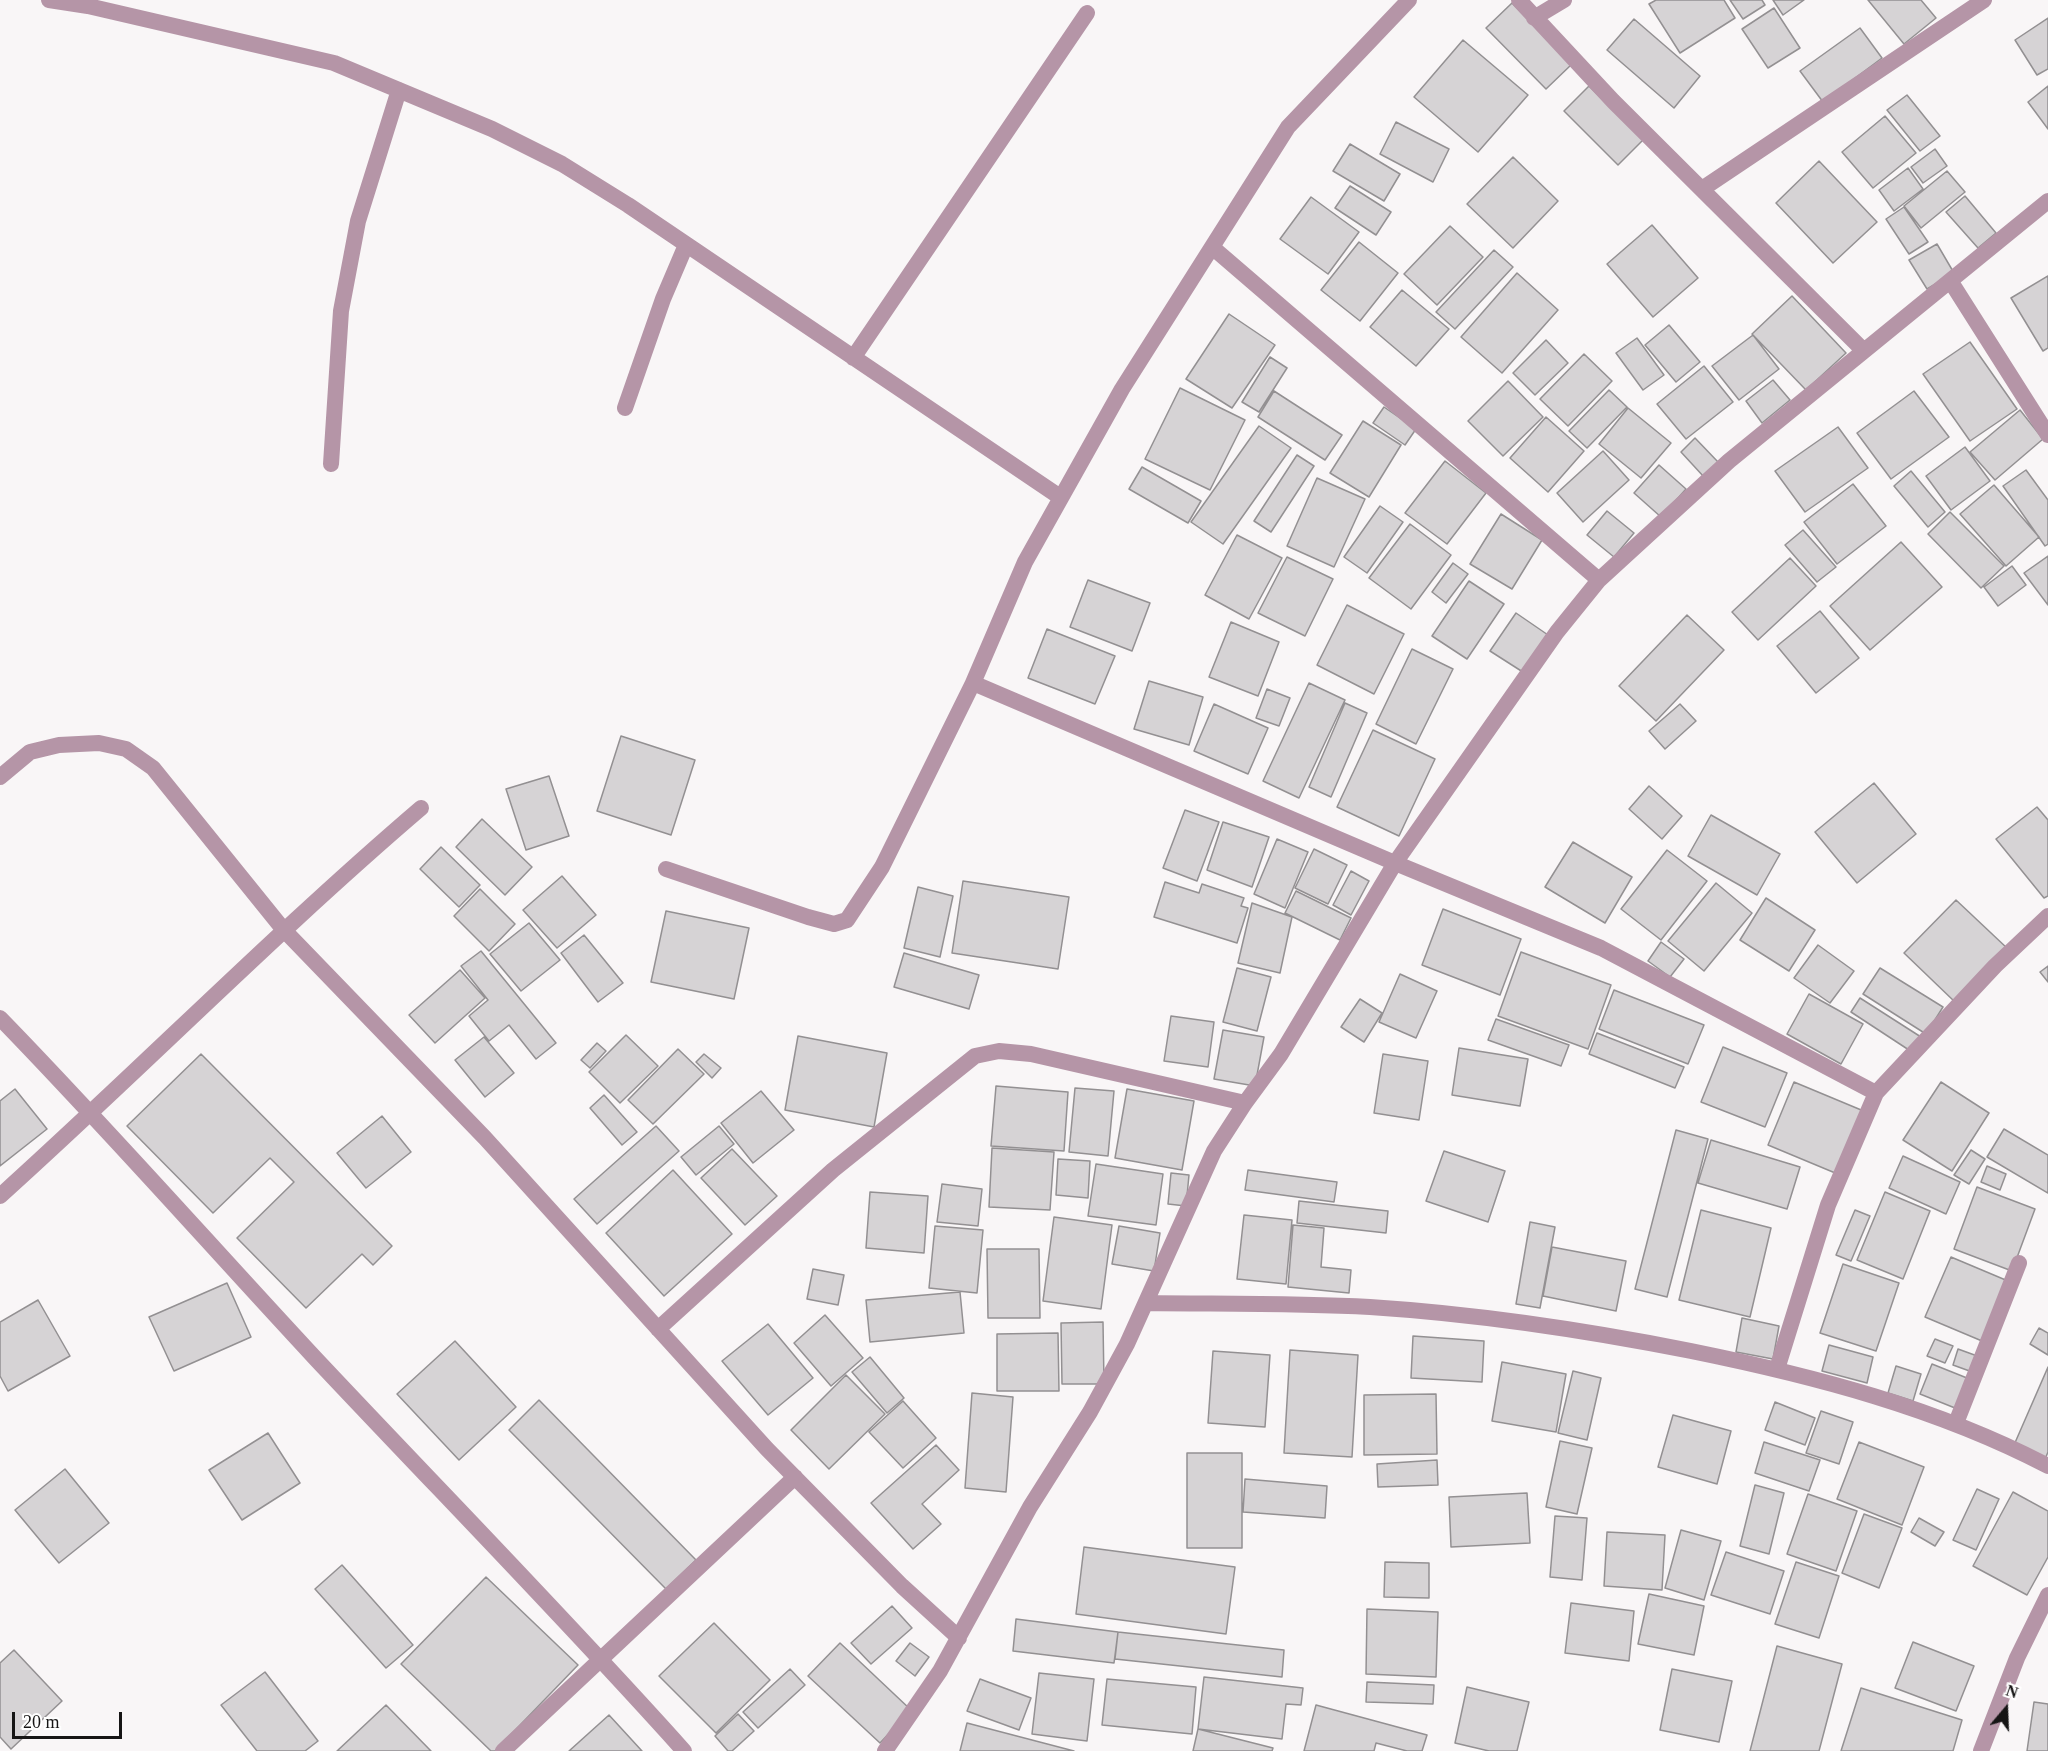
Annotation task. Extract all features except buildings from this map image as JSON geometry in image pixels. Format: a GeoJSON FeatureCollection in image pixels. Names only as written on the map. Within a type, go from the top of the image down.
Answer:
{"type":"FeatureCollection","features":[{"type":"Feature","properties":{"kind":"street"},"geometry":{"type":"LineString","coordinates":[[49,0],[88,6],[334,63],[492,129],[562,164],[1060,496]]}},
{"type":"Feature","properties":{"kind":"street"},"geometry":{"type":"LineString","coordinates":[[666,869],[808,917],[834,924],[847,920],[882,867],[974,683],[1025,562],[1122,389],[1288,127],[1409,0]]}},
{"type":"Feature","properties":{"kind":"street"},"geometry":{"type":"LineString","coordinates":[[1519,0],[1702,189],[1863,350]]}},
{"type":"Feature","properties":{"kind":"street"},"geometry":{"type":"LineString","coordinates":[[1534,18],[1564,0]]}},
{"type":"Feature","properties":{"kind":"street"},"geometry":{"type":"LineString","coordinates":[[1702,189],[1984,0]]}},
{"type":"Feature","properties":{"kind":"street"},"geometry":{"type":"LineString","coordinates":[[853,358],[1087,13]]}},
{"type":"Feature","properties":{"kind":"street"},"geometry":{"type":"LineString","coordinates":[[331,464],[341,311],[358,221],[399,90]]}},
{"type":"Feature","properties":{"kind":"street"},"geometry":{"type":"LineString","coordinates":[[885,1751],[921,1703],[1030,1507],[1090,1412],[1147,1303],[1199,1180],[1245,1103],[1281,1054],[1395,863],[1557,632],[1599,580],[1729,461],[2048,201]]}},
{"type":"Feature","properties":{"kind":"street"},"geometry":{"type":"LineString","coordinates":[[625,408],[663,299],[686,245]]}},
{"type":"Feature","properties":{"kind":"street"},"geometry":{"type":"LineString","coordinates":[[1212,247],[1599,580]]}},
{"type":"Feature","properties":{"kind":"street"},"geometry":{"type":"LineString","coordinates":[[1951,282],[2048,435]]}},
{"type":"Feature","properties":{"kind":"street"},"geometry":{"type":"LineString","coordinates":[[974,683],[1395,863],[1601,948],[1876,1093]]}},
{"type":"Feature","properties":{"kind":"street"},"geometry":{"type":"LineString","coordinates":[[0,777],[30,752],[59,745],[99,743],[126,748],[153,768],[283,929],[485,1138],[795,1477],[902,1586],[959,1638]]}},
{"type":"Feature","properties":{"kind":"street"},"geometry":{"type":"LineString","coordinates":[[0,1196],[92,1112],[283,929],[421,808]]}},
{"type":"Feature","properties":{"kind":"street"},"geometry":{"type":"LineString","coordinates":[[1778,1369],[1828,1206],[1876,1093],[1995,966],[2048,916]]}},
{"type":"Feature","properties":{"kind":"street"},"geometry":{"type":"LineString","coordinates":[[0,1018],[92,1112],[323,1366],[601,1658],[684,1751]]}},
{"type":"Feature","properties":{"kind":"street"},"geometry":{"type":"LineString","coordinates":[[658,1329],[833,1170],[975,1056],[999,1051],[1031,1054],[1245,1103]]}},
{"type":"Feature","properties":{"kind":"street"},"geometry":{"type":"LineString","coordinates":[[1956,1423],[2019,1263]]}},
{"type":"Feature","properties":{"kind":"street"},"geometry":{"type":"LineString","coordinates":[[1147,1303],[1369,1307],[1480,1317],[1608,1334],[1778,1369],[1956,1423],[2048,1466]]}},
{"type":"Feature","properties":{"kind":"street"},"geometry":{"type":"LineString","coordinates":[[503,1751],[795,1477]]}},
{"type":"Feature","properties":{"kind":"street"},"geometry":{"type":"LineString","coordinates":[[1983,1750],[2013,1666],[2048,1595]]}}]}
